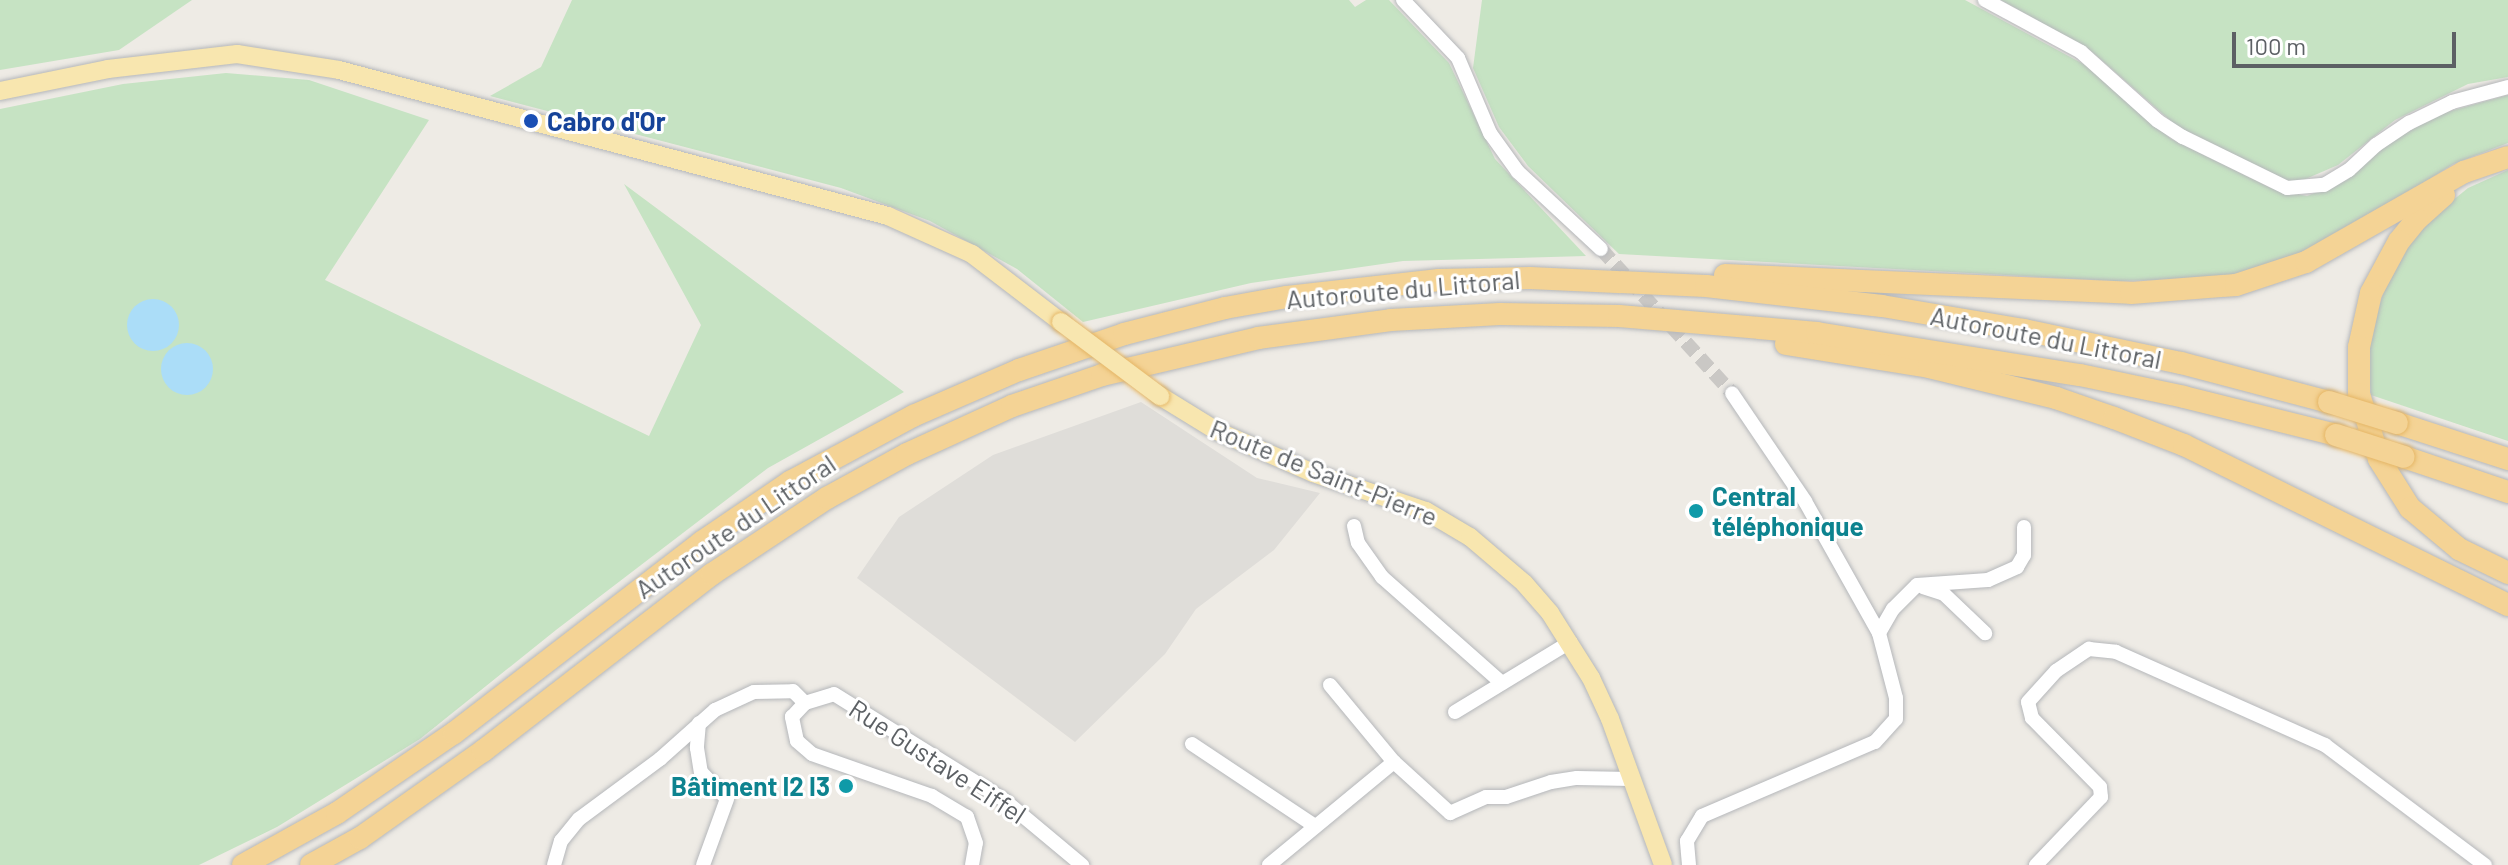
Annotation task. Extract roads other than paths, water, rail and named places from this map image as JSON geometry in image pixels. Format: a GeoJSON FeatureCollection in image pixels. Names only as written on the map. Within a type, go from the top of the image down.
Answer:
{"type":"FeatureCollection","features":[{"type":"Feature","properties":{"kind":"highway"},"geometry":{"type":"LineString","coordinates":[[1530,278],[1769,275],[2116,293],[2206,289],[2285,272],[2339,246],[2464,172],[2508,159]]}},
{"type":"Feature","properties":{"kind":"highway"},"geometry":{"type":"LineString","coordinates":[[2508,159],[2474,175],[2444,195],[2417,219],[2399,241],[2371,293],[2362,323],[2358,366],[2364,419],[2379,459],[2394,486],[2433,530],[2459,549],[2508,573]]}},
{"type":"Feature","properties":{"kind":"highway","name":"Autoroute du Littoral"},"geometry":{"type":"LineString","coordinates":[[243,865],[337,813],[454,733],[702,542],[790,482],[956,396],[1071,350],[1225,308],[1378,285],[1530,278],[1706,286],[1882,306],[2108,346],[2329,402],[2508,459]]}},
{"type":"Feature","properties":{"kind":"highway"},"geometry":{"type":"LineString","coordinates":[[1619,316],[1929,367],[2056,398],[2184,445],[2508,605]]}},
{"type":"Feature","properties":{"kind":"highway","name":"Autoroute du Littoral"},"geometry":{"type":"LineString","coordinates":[[311,865],[360,838],[483,751],[712,574],[827,498],[907,454],[1012,406],[1102,375],[1272,336],[1441,317],[1619,316],[1817,333],[1983,358],[2184,397],[2336,435],[2508,492]]}},
{"type":"Feature","properties":{"kind":"main road","name":"Route de Saint-Pierre"},"geometry":{"type":"LineString","coordinates":[[0,91],[108,69],[237,54],[339,70],[888,216],[972,254],[1167,401],[1217,431],[1313,473],[1426,511],[1470,537],[1508,569],[1550,613],[1570,642],[1610,719],[1663,865]]}},
{"type":"Feature","properties":{"kind":"street"},"geometry":{"type":"LineString","coordinates":[[1403,0],[1458,58],[1490,133],[1518,172],[1601,249]]}},
{"type":"Feature","properties":{"kind":"street"},"geometry":{"type":"LineString","coordinates":[[1985,0],[2081,52],[2158,121],[2183,137],[2287,188],[2324,185],[2349,170],[2376,145],[2409,123],[2452,102],[2508,87]]}},
{"type":"Feature","properties":{"kind":"street"},"geometry":{"type":"LineString","coordinates":[[1689,865],[1687,841],[1702,816],[1875,742],[1896,719],[1896,698],[1879,633],[1805,501],[1732,393]]}},
{"type":"Feature","properties":{"kind":"street"},"geometry":{"type":"LineString","coordinates":[[1354,526],[1358,543],[1382,577],[1502,683]]}},
{"type":"Feature","properties":{"kind":"street"},"geometry":{"type":"LineString","coordinates":[[1923,587],[1933,582],[1988,580],[2017,567],[2024,555],[2024,527]]}},
{"type":"Feature","properties":{"kind":"street"},"geometry":{"type":"LineString","coordinates":[[1879,633],[1893,609],[1917,585],[1944,594],[1985,633]]}},
{"type":"Feature","properties":{"kind":"street"},"geometry":{"type":"LineString","coordinates":[[1455,712],[1570,642]]}},
{"type":"Feature","properties":{"kind":"street"},"geometry":{"type":"LineString","coordinates":[[2036,865],[2101,797],[2100,787],[2032,718],[2028,702],[2056,671],[2089,649],[2116,652],[2325,745],[2485,865]]}},
{"type":"Feature","properties":{"kind":"street"},"geometry":{"type":"LineString","coordinates":[[1330,685],[1394,762],[1450,813],[1486,797],[1506,797],[1551,782],[1577,778],[1631,779]]}},
{"type":"Feature","properties":{"kind":"street","name":"Rue Gustave Eiffel"},"geometry":{"type":"LineString","coordinates":[[554,865],[561,841],[579,819],[660,759],[715,710],[754,692],[793,691],[805,703],[834,694],[1004,800],[1082,865]]}},
{"type":"Feature","properties":{"kind":"street"},"geometry":{"type":"LineString","coordinates":[[805,703],[792,717],[797,741],[812,754],[932,796],[967,817],[976,843],[972,865]]}},
{"type":"Feature","properties":{"kind":"street"},"geometry":{"type":"LineString","coordinates":[[699,723],[697,748],[701,772],[727,799],[703,865]]}},
{"type":"Feature","properties":{"kind":"street"},"geometry":{"type":"LineString","coordinates":[[1192,744],[1315,826]]}},
{"type":"Feature","properties":{"kind":"street"},"geometry":{"type":"LineString","coordinates":[[1269,865],[1394,762]]}},
{"type":"Feature","properties":{"kind":"water"},"geometry":{"type":"Polygon","coordinates":[[[153,299],[171,307],[179,325],[171,343],[153,351],[135,343],[127,325],[135,307],[153,299]]]}},
{"type":"Feature","properties":{"kind":"water"},"geometry":{"type":"Polygon","coordinates":[[[187,343],[206,350],[213,369],[206,388],[187,395],[168,388],[161,369],[168,350],[187,343]]]}},
{"type":"Feature","properties":{"kind":"tunnel"},"geometry":{"type":"LineString","coordinates":[[1601,249],[1732,393]]}},
{"type":"Feature","properties":{"kind":"place","name":"Cabro d'Or"},"geometry":{"type":"Point","coordinates":[531,121]}},
{"type":"Feature","properties":{"kind":"place","name":"Central téléphonique"},"geometry":{"type":"Point","coordinates":[1696,511]}},
{"type":"Feature","properties":{"kind":"place","name":"Bâtiment I2 I3"},"geometry":{"type":"Point","coordinates":[846,786]}}]}
